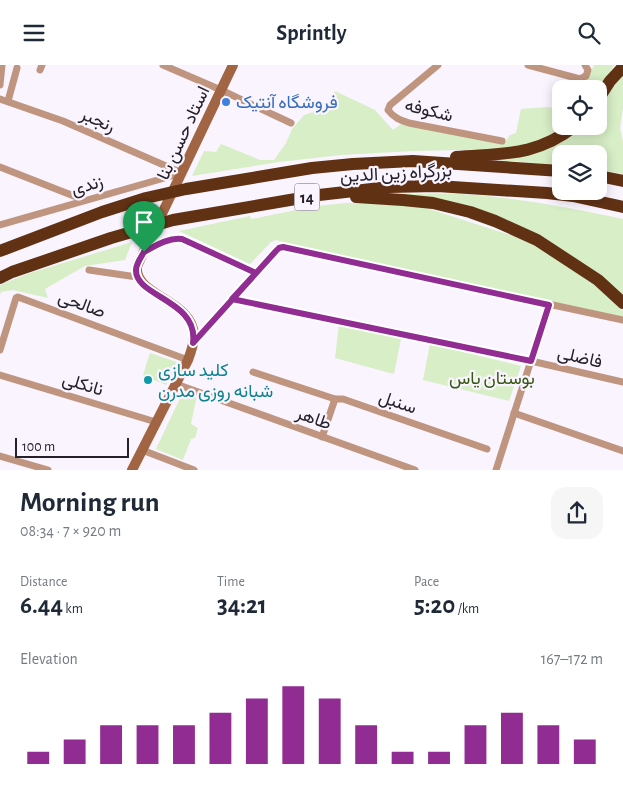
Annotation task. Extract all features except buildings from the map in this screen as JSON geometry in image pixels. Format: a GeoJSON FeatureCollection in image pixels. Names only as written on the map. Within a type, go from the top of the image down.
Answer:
{"type":"FeatureCollection","features":[{"type":"Feature","properties":{"kind":"highway"},"geometry":{"type":"LineString","coordinates":[[607,86],[623,67]]}},
{"type":"Feature","properties":{"kind":"highway"},"geometry":{"type":"LineString","coordinates":[[413,161],[505,155],[521,152],[563,135]]}},
{"type":"Feature","properties":{"kind":"highway","name":"بزرگراه زین الدین"},"geometry":{"type":"LineString","coordinates":[[0,251],[102,212],[146,198],[186,189],[312,168],[362,163],[413,161],[552,170]]}},
{"type":"Feature","properties":{"kind":"highway"},"geometry":{"type":"LineString","coordinates":[[607,178],[623,181]]}},
{"type":"Feature","properties":{"kind":"highway","name":"بزرگراه زین الدین"},"geometry":{"type":"LineString","coordinates":[[0,278],[12,272],[111,238],[173,220],[319,195],[389,187],[437,186],[573,196],[623,207]]}},
{"type":"Feature","properties":{"kind":"highway"},"geometry":{"type":"LineString","coordinates":[[319,195],[432,203],[470,212],[537,240],[598,281],[623,303]]}},
{"type":"Feature","properties":{"kind":"main road","name":"استاد حسن بنا"},"geometry":{"type":"LineString","coordinates":[[137,277],[137,266],[233,65]]}},
{"type":"Feature","properties":{"kind":"main road"},"geometry":{"type":"LineString","coordinates":[[132,470],[188,359],[194,334],[183,312],[151,290],[137,277]]}},
{"type":"Feature","properties":{"kind":"street"},"geometry":{"type":"LineString","coordinates":[[0,85],[2,65]]}},
{"type":"Feature","properties":{"kind":"street"},"geometry":{"type":"LineString","coordinates":[[163,65],[291,123]]}},
{"type":"Feature","properties":{"kind":"street","name":"شکوفه"},"geometry":{"type":"LineString","coordinates":[[436,65],[390,105],[388,110],[392,115],[398,120],[409,123],[502,141]]}},
{"type":"Feature","properties":{"kind":"street"},"geometry":{"type":"LineString","coordinates":[[528,65],[580,79],[586,76],[588,71],[585,65]]}},
{"type":"Feature","properties":{"kind":"street"},"geometry":{"type":"LineString","coordinates":[[610,81],[619,65]]}},
{"type":"Feature","properties":{"kind":"street"},"geometry":{"type":"LineString","coordinates":[[4,100],[17,68]]}},
{"type":"Feature","properties":{"kind":"street","name":"رنجبر"},"geometry":{"type":"LineString","coordinates":[[4,100],[63,121],[182,173]]}},
{"type":"Feature","properties":{"kind":"street"},"geometry":{"type":"LineString","coordinates":[[0,167],[84,200]]}},
{"type":"Feature","properties":{"kind":"street","name":"زندی"},"geometry":{"type":"LineString","coordinates":[[0,225],[182,173]]}},
{"type":"Feature","properties":{"kind":"street"},"geometry":{"type":"LineString","coordinates":[[144,252],[164,242],[178,238],[256,273]]}},
{"type":"Feature","properties":{"kind":"street"},"geometry":{"type":"LineString","coordinates":[[193,343],[279,248],[283,247],[623,320]]}},
{"type":"Feature","properties":{"kind":"street"},"geometry":{"type":"LineString","coordinates":[[89,270],[137,277]]}},
{"type":"Feature","properties":{"kind":"street","name":"صالحی"},"geometry":{"type":"LineString","coordinates":[[0,350],[16,298],[18,297],[188,359]]}},
{"type":"Feature","properties":{"kind":"street","name":"فاضلی"},"geometry":{"type":"LineString","coordinates":[[232,299],[623,382]]}},
{"type":"Feature","properties":{"kind":"street"},"geometry":{"type":"LineString","coordinates":[[496,470],[549,305]]}},
{"type":"Feature","properties":{"kind":"street","name":"سنبل"},"geometry":{"type":"LineString","coordinates":[[253,372],[335,399],[343,399],[487,449]]}},
{"type":"Feature","properties":{"kind":"street","name":"نانکلی"},"geometry":{"type":"LineString","coordinates":[[0,375],[156,422]]}},
{"type":"Feature","properties":{"kind":"street","name":"طاهر"},"geometry":{"type":"LineString","coordinates":[[176,384],[415,470]]}},
{"type":"Feature","properties":{"kind":"street"},"geometry":{"type":"LineString","coordinates":[[322,437],[335,399]]}},
{"type":"Feature","properties":{"kind":"street"},"geometry":{"type":"LineString","coordinates":[[514,413],[623,451]]}},
{"type":"Feature","properties":{"kind":"street"},"geometry":{"type":"LineString","coordinates":[[142,451],[194,470]]}},
{"type":"Feature","properties":{"kind":"street"},"geometry":{"type":"LineString","coordinates":[[0,457],[48,470]]}},
{"type":"Feature","properties":{"kind":"green space"},"geometry":{"type":"Polygon","coordinates":[[[594,65],[614,65],[605,80],[586,80],[594,65]]]}},
{"type":"Feature","properties":{"kind":"green space"},"geometry":{"type":"Polygon","coordinates":[[[623,73],[623,108],[620,128],[623,142],[623,174],[607,171],[607,145],[552,145],[552,164],[482,159],[563,135],[607,135],[607,96],[623,73]]]}},
{"type":"Feature","properties":{"kind":"green space"},"geometry":{"type":"Polygon","coordinates":[[[335,91],[375,110],[393,130],[401,124],[504,144],[510,135],[516,133],[521,109],[547,107],[552,108],[552,133],[536,142],[507,149],[341,155],[279,162],[192,176],[204,151],[216,152],[221,144],[260,160],[274,160],[286,143],[292,129],[304,115],[327,108],[335,91]]]}},
{"type":"Feature","properties":{"kind":"green space"},"geometry":{"type":"Polygon","coordinates":[[[401,194],[452,194],[500,197],[623,219],[623,296],[556,246],[401,194]]]}},
{"type":"Feature","properties":{"kind":"green space"},"geometry":{"type":"Polygon","coordinates":[[[346,203],[423,207],[529,241],[597,286],[623,311],[623,321],[500,290],[321,253],[276,240],[271,242],[250,264],[179,231],[250,216],[251,219],[316,206],[346,203]]]}},
{"type":"Feature","properties":{"kind":"green space"},"geometry":{"type":"Polygon","coordinates":[[[132,242],[125,260],[85,266],[45,289],[48,298],[13,290],[1,292],[0,295],[0,285],[27,274],[132,242]]]}},
{"type":"Feature","properties":{"kind":"green space"},"geometry":{"type":"Polygon","coordinates":[[[339,324],[401,339],[394,374],[335,358],[339,324]]]}},
{"type":"Feature","properties":{"kind":"green space","name":"بوستان یاس"},"geometry":{"type":"Polygon","coordinates":[[[430,344],[521,366],[509,401],[423,380],[430,344]]]}},
{"type":"Feature","properties":{"kind":"green space"},"geometry":{"type":"Polygon","coordinates":[[[150,353],[177,362],[166,385],[143,375],[150,353]]]}},
{"type":"Feature","properties":{"kind":"green space"},"geometry":{"type":"Polygon","coordinates":[[[184,390],[197,395],[191,424],[198,428],[195,438],[191,439],[183,460],[156,449],[184,390]]]}},
{"type":"Feature","properties":{"kind":"place","name":"فروشگاه آنتیک"},"geometry":{"type":"Point","coordinates":[226,102]}},
{"type":"Feature","properties":{"kind":"place","name":"کلید سازی شبانه روزی مدرن"},"geometry":{"type":"Point","coordinates":[148,380]}},
{"type":"Feature","properties":{"kind":"route"},"geometry":{"type":"LineString","coordinates":[[144,252],[137,266],[137,277],[151,290],[183,312],[193,329],[193,343],[232,299],[256,273],[276,251],[283,247],[549,305],[531,361],[232,299],[256,273],[182,239],[178,238],[164,242],[144,252]]}}]}
